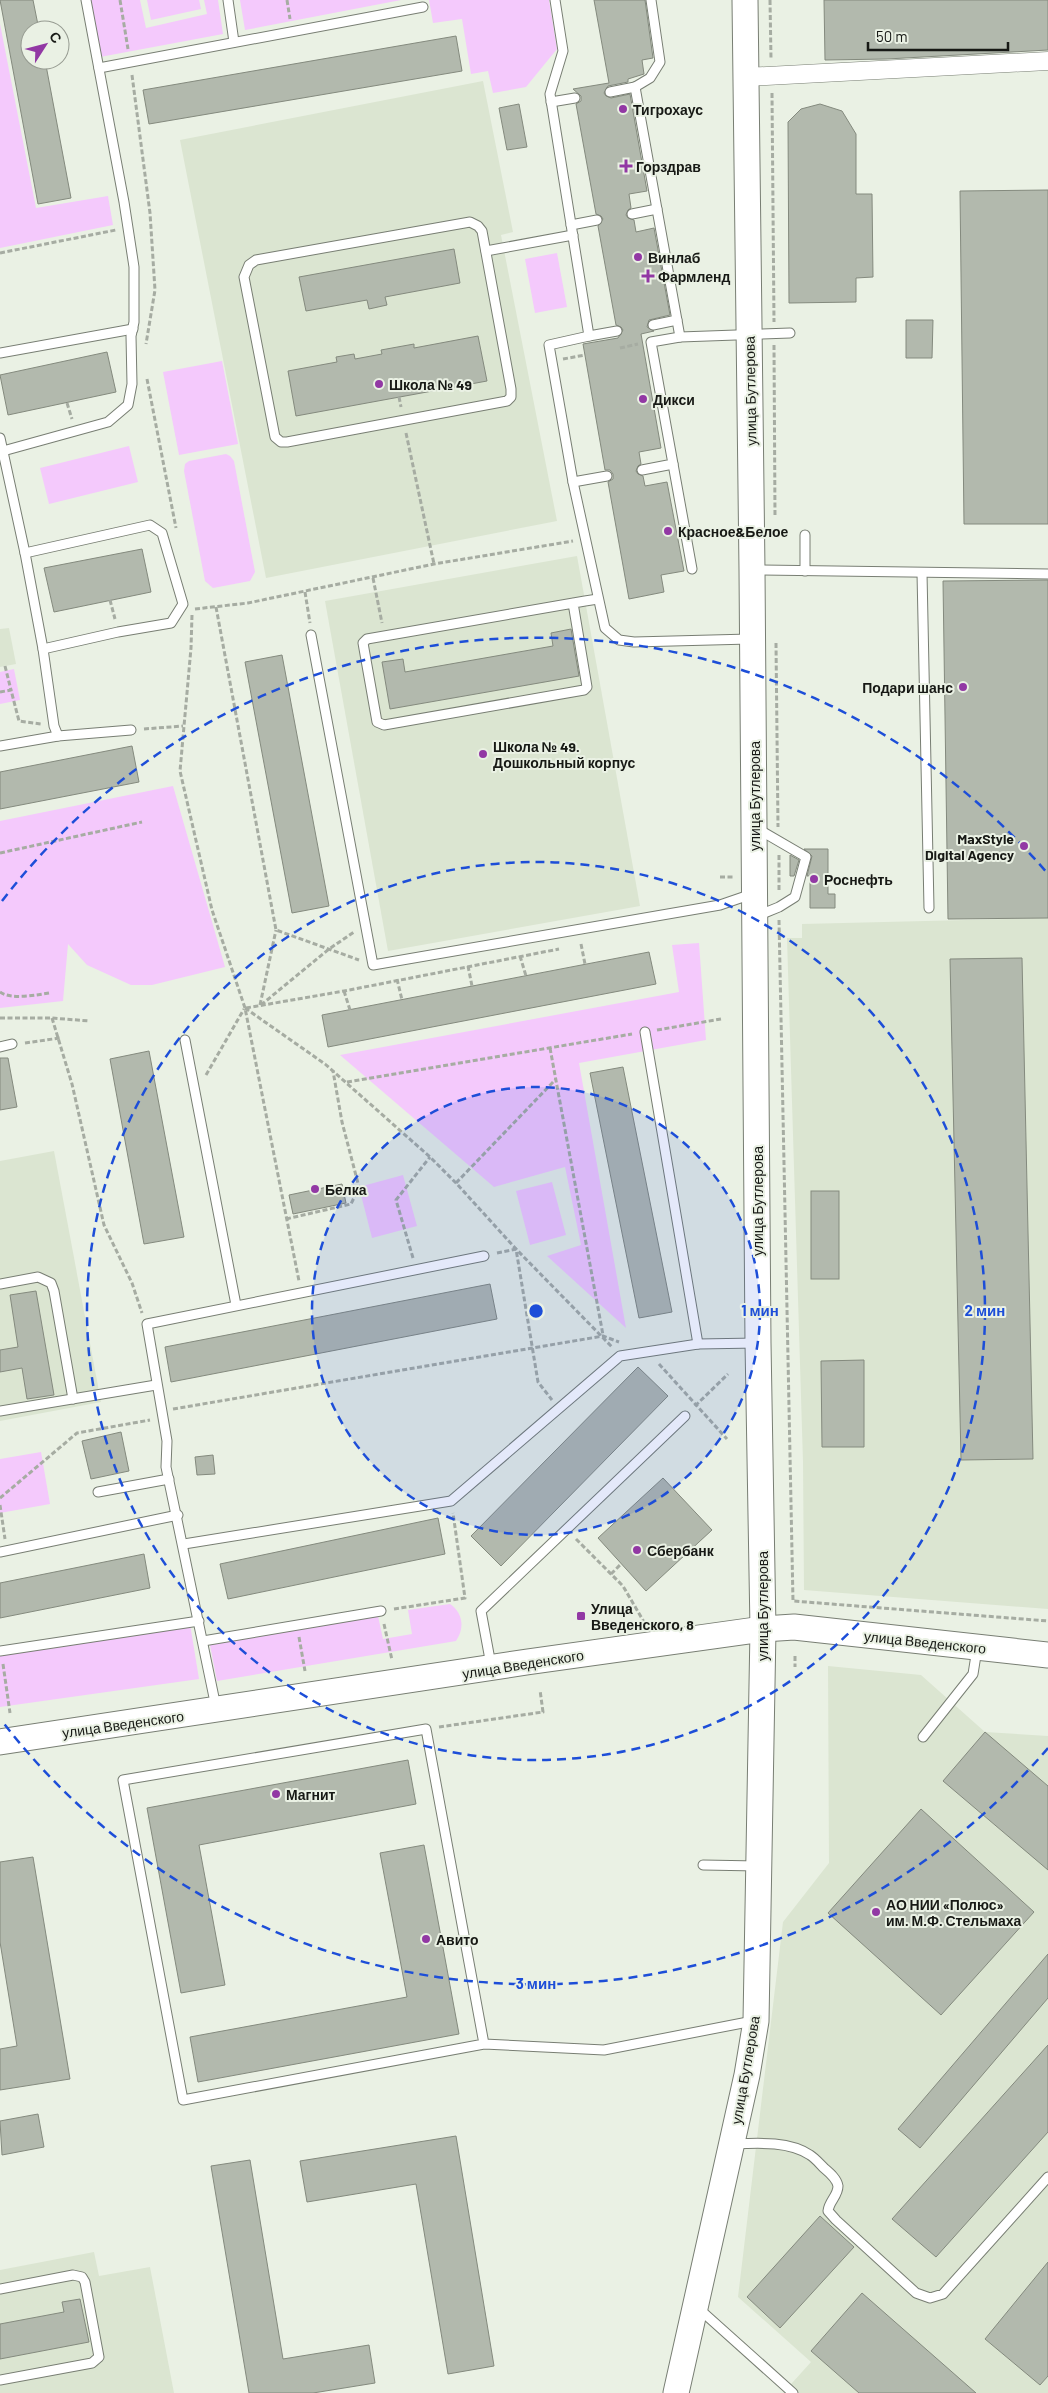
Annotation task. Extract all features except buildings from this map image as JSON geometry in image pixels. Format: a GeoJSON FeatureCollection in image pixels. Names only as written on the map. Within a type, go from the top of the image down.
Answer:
{"type":"FeatureCollection","features":[{"type":"Feature","properties":{"kind":"street","name":"улица Бутлерова"},"geometry":{"type":"LineString","coordinates":[[676,2393],[747,2075],[756,2021],[763,1629],[758,1343],[754,826],[764,639],[752,570],[761,333],[746,78],[746,0]]}},
{"type":"Feature","properties":{"kind":"street"},"geometry":{"type":"LineString","coordinates":[[746,78],[1048,61]]}},
{"type":"Feature","properties":{"kind":"street","name":"улица Введенского"},"geometry":{"type":"LineString","coordinates":[[0,1742],[763,1629],[794,1627],[1048,1655]]}},
{"type":"Feature","properties":{"kind":"lane"},"geometry":{"type":"LineString","coordinates":[[2,451],[108,422],[128,405],[132,384],[131,336],[133,329],[134,267],[86,0]]}},
{"type":"Feature","properties":{"kind":"lane"},"geometry":{"type":"LineString","coordinates":[[228,0],[234,42]]}},
{"type":"Feature","properties":{"kind":"lane"},"geometry":{"type":"LineString","coordinates":[[555,0],[564,51],[550,94],[589,336]]}},
{"type":"Feature","properties":{"kind":"lane"},"geometry":{"type":"LineString","coordinates":[[610,92],[635,88],[650,78],[660,62],[651,0]]}},
{"type":"Feature","properties":{"kind":"lane"},"geometry":{"type":"LineString","coordinates":[[99,68],[423,7]]}},
{"type":"Feature","properties":{"kind":"lane"},"geometry":{"type":"LineString","coordinates":[[635,88],[680,337]]}},
{"type":"Feature","properties":{"kind":"lane"},"geometry":{"type":"LineString","coordinates":[[551,102],[575,98]]}},
{"type":"Feature","properties":{"kind":"lane"},"geometry":{"type":"LineString","coordinates":[[632,214],[657,210]]}},
{"type":"Feature","properties":{"kind":"lane"},"geometry":{"type":"LineString","coordinates":[[571,225],[597,220]]}},
{"type":"Feature","properties":{"kind":"lane"},"geometry":{"type":"LineString","coordinates":[[470,222],[478,226],[482,231],[486,251],[511,397],[503,403],[404,421],[287,442],[281,442],[275,437],[272,431],[244,277],[246,271],[256,260],[470,222]]}},
{"type":"Feature","properties":{"kind":"lane"},"geometry":{"type":"LineString","coordinates":[[486,251],[573,235]]}},
{"type":"Feature","properties":{"kind":"lane"},"geometry":{"type":"LineString","coordinates":[[653,325],[677,320]]}},
{"type":"Feature","properties":{"kind":"lane"},"geometry":{"type":"LineString","coordinates":[[0,353],[133,329]]}},
{"type":"Feature","properties":{"kind":"lane"},"geometry":{"type":"LineString","coordinates":[[617,331],[549,345],[573,482],[605,628],[619,640],[634,642],[764,639]]}},
{"type":"Feature","properties":{"kind":"lane"},"geometry":{"type":"LineString","coordinates":[[692,570],[651,342],[680,337],[790,333]]}},
{"type":"Feature","properties":{"kind":"lane"},"geometry":{"type":"LineString","coordinates":[[0,438],[25,553],[43,649],[54,726],[58,736]]}},
{"type":"Feature","properties":{"kind":"lane"},"geometry":{"type":"LineString","coordinates":[[642,470],[673,464]]}},
{"type":"Feature","properties":{"kind":"lane"},"geometry":{"type":"LineString","coordinates":[[573,482],[606,476]]}},
{"type":"Feature","properties":{"kind":"lane"},"geometry":{"type":"LineString","coordinates":[[25,553],[150,525],[162,533],[183,604],[171,623],[118,632],[43,649]]}},
{"type":"Feature","properties":{"kind":"lane"},"geometry":{"type":"LineString","coordinates":[[805,535],[805,571]]}},
{"type":"Feature","properties":{"kind":"lane"},"geometry":{"type":"LineString","coordinates":[[752,570],[1048,574]]}},
{"type":"Feature","properties":{"kind":"lane"},"geometry":{"type":"LineString","coordinates":[[922,573],[929,908]]}},
{"type":"Feature","properties":{"kind":"lane"},"geometry":{"type":"LineString","coordinates":[[573,603],[587,684],[586,689],[384,725],[377,722],[363,643],[368,639],[573,603],[598,599]]}},
{"type":"Feature","properties":{"kind":"lane"},"geometry":{"type":"LineString","coordinates":[[312,635],[373,965],[720,904],[779,907],[795,897],[806,857],[754,826]]}},
{"type":"Feature","properties":{"kind":"lane"},"geometry":{"type":"LineString","coordinates":[[0,746],[58,736],[131,730]]}},
{"type":"Feature","properties":{"kind":"lane"},"geometry":{"type":"LineString","coordinates":[[645,1032],[698,1344]]}},
{"type":"Feature","properties":{"kind":"lane"},"geometry":{"type":"LineString","coordinates":[[185,1040],[236,1305]]}},
{"type":"Feature","properties":{"kind":"lane"},"geometry":{"type":"LineString","coordinates":[[0,1047],[12,1044]]}},
{"type":"Feature","properties":{"kind":"lane"},"geometry":{"type":"LineString","coordinates":[[217,1710],[178,1515],[166,1466],[167,1441],[146,1324],[484,1256]]}},
{"type":"Feature","properties":{"kind":"lane"},"geometry":{"type":"LineString","coordinates":[[0,1284],[38,1277],[51,1284],[54,1290],[73,1399]]}},
{"type":"Feature","properties":{"kind":"lane"},"geometry":{"type":"LineString","coordinates":[[184,1544],[451,1502],[620,1356],[698,1344],[758,1343]]}},
{"type":"Feature","properties":{"kind":"lane"},"geometry":{"type":"LineString","coordinates":[[0,1411],[156,1385]]}},
{"type":"Feature","properties":{"kind":"lane"},"geometry":{"type":"LineString","coordinates":[[492,1669],[481,1611],[685,1416]]}},
{"type":"Feature","properties":{"kind":"lane"},"geometry":{"type":"LineString","coordinates":[[98,1492],[169,1479]]}},
{"type":"Feature","properties":{"kind":"lane"},"geometry":{"type":"LineString","coordinates":[[3,1552],[178,1515]]}},
{"type":"Feature","properties":{"kind":"lane"},"geometry":{"type":"LineString","coordinates":[[203,1641],[381,1611]]}},
{"type":"Feature","properties":{"kind":"lane"},"geometry":{"type":"LineString","coordinates":[[1,1651],[199,1621]]}},
{"type":"Feature","properties":{"kind":"lane"},"geometry":{"type":"LineString","coordinates":[[922,1737],[973,1674],[977,1648]]}},
{"type":"Feature","properties":{"kind":"lane"},"geometry":{"type":"LineString","coordinates":[[484,2044],[426,1729],[124,1780],[183,2100],[484,2044],[604,2050],[756,2021]]}},
{"type":"Feature","properties":{"kind":"lane"},"geometry":{"type":"LineString","coordinates":[[703,1864],[759,1866]]}},
{"type":"Feature","properties":{"kind":"lane"},"geometry":{"type":"LineString","coordinates":[[731,2145],[756,2143],[792,2147],[810,2155],[833,2176],[838,2184],[837,2193],[829,2204],[828,2211],[916,2293],[930,2298],[943,2294],[1048,2177]]}},
{"type":"Feature","properties":{"kind":"lane"},"geometry":{"type":"LineString","coordinates":[[0,2289],[73,2274],[82,2277],[85,2282],[99,2357],[92,2363],[0,2380]]}},
{"type":"Feature","properties":{"kind":"lane"},"geometry":{"type":"LineString","coordinates":[[696,2305],[793,2393]]}},
{"type":"Feature","properties":{"kind":"path"},"geometry":{"type":"LineString","coordinates":[[120,0],[150,213],[155,290],[145,352]]}},
{"type":"Feature","properties":{"kind":"path"},"geometry":{"type":"LineString","coordinates":[[287,0],[292,32]]}},
{"type":"Feature","properties":{"kind":"path"},"geometry":{"type":"LineString","coordinates":[[770,0],[772,76],[761,333],[775,521]]}},
{"type":"Feature","properties":{"kind":"path"},"geometry":{"type":"LineString","coordinates":[[0,254],[128,228]]}},
{"type":"Feature","properties":{"kind":"path"},"geometry":{"type":"LineString","coordinates":[[620,348],[651,342]]}},
{"type":"Feature","properties":{"kind":"path"},"geometry":{"type":"LineString","coordinates":[[552,361],[585,355]]}},
{"type":"Feature","properties":{"kind":"path"},"geometry":{"type":"LineString","coordinates":[[145,370],[177,533]]}},
{"type":"Feature","properties":{"kind":"path"},"geometry":{"type":"LineString","coordinates":[[404,421],[434,564]]}},
{"type":"Feature","properties":{"kind":"path"},"geometry":{"type":"LineString","coordinates":[[301,1292],[245,1008],[212,910],[180,771],[191,648],[192,609],[305,592],[434,564],[585,539]]}},
{"type":"Feature","properties":{"kind":"path"},"geometry":{"type":"LineString","coordinates":[[372,578],[385,636]]}},
{"type":"Feature","properties":{"kind":"path"},"geometry":{"type":"LineString","coordinates":[[305,592],[312,635]]}},
{"type":"Feature","properties":{"kind":"path"},"geometry":{"type":"LineString","coordinates":[[110,600],[118,632]]}},
{"type":"Feature","properties":{"kind":"path"},"geometry":{"type":"LineString","coordinates":[[216,606],[276,930],[260,1005]]}},
{"type":"Feature","properties":{"kind":"path"},"geometry":{"type":"LineString","coordinates":[[764,639],[779,841],[793,1601],[1048,1621]]}},
{"type":"Feature","properties":{"kind":"path"},"geometry":{"type":"LineString","coordinates":[[4,666],[19,721],[54,726]]}},
{"type":"Feature","properties":{"kind":"path"},"geometry":{"type":"LineString","coordinates":[[0,692],[11,690]]}},
{"type":"Feature","properties":{"kind":"path"},"geometry":{"type":"LineString","coordinates":[[131,730],[183,726]]}},
{"type":"Feature","properties":{"kind":"path"},"geometry":{"type":"LineString","coordinates":[[0,853],[142,822]]}},
{"type":"Feature","properties":{"kind":"path"},"geometry":{"type":"LineString","coordinates":[[260,1005],[329,949],[365,924]]}},
{"type":"Feature","properties":{"kind":"path"},"geometry":{"type":"LineString","coordinates":[[276,930],[373,965]]}},
{"type":"Feature","properties":{"kind":"path"},"geometry":{"type":"LineString","coordinates":[[573,946],[591,942]]}},
{"type":"Feature","properties":{"kind":"path"},"geometry":{"type":"LineString","coordinates":[[582,944],[585,964]]}},
{"type":"Feature","properties":{"kind":"path"},"geometry":{"type":"LineString","coordinates":[[195,1092],[245,1008],[344,991],[397,979],[564,948]]}},
{"type":"Feature","properties":{"kind":"path"},"geometry":{"type":"LineString","coordinates":[[520,956],[526,976]]}},
{"type":"Feature","properties":{"kind":"path"},"geometry":{"type":"LineString","coordinates":[[468,966],[472,986]]}},
{"type":"Feature","properties":{"kind":"path"},"geometry":{"type":"LineString","coordinates":[[397,979],[402,1000]]}},
{"type":"Feature","properties":{"kind":"path"},"geometry":{"type":"LineString","coordinates":[[344,991],[350,1010]]}},
{"type":"Feature","properties":{"kind":"path"},"geometry":{"type":"LineString","coordinates":[[0,992],[32,996],[49,993]]}},
{"type":"Feature","properties":{"kind":"path"},"geometry":{"type":"LineString","coordinates":[[245,1008],[347,1082],[430,1158],[456,1183],[516,1250],[603,1336]]}},
{"type":"Feature","properties":{"kind":"path"},"geometry":{"type":"LineString","coordinates":[[0,1018],[52,1018],[89,1021]]}},
{"type":"Feature","properties":{"kind":"path"},"geometry":{"type":"LineString","coordinates":[[52,1018],[60,1038],[104,1225],[132,1283],[146,1324]]}},
{"type":"Feature","properties":{"kind":"path"},"geometry":{"type":"LineString","coordinates":[[347,1082],[721,1019]]}},
{"type":"Feature","properties":{"kind":"path"},"geometry":{"type":"LineString","coordinates":[[12,1044],[60,1038]]}},
{"type":"Feature","properties":{"kind":"path"},"geometry":{"type":"LineString","coordinates":[[550,1048],[603,1336]]}},
{"type":"Feature","properties":{"kind":"path"},"geometry":{"type":"LineString","coordinates":[[286,1219],[351,1204],[358,1187],[342,1122],[333,1071]]}},
{"type":"Feature","properties":{"kind":"path"},"geometry":{"type":"LineString","coordinates":[[456,1183],[556,1079]]}},
{"type":"Feature","properties":{"kind":"path"},"geometry":{"type":"LineString","coordinates":[[416,1269],[396,1200],[430,1158]]}},
{"type":"Feature","properties":{"kind":"path"},"geometry":{"type":"LineString","coordinates":[[484,1256],[516,1250]]}},
{"type":"Feature","properties":{"kind":"path"},"geometry":{"type":"LineString","coordinates":[[516,1250],[538,1382],[546,1393]]}},
{"type":"Feature","properties":{"kind":"path"},"geometry":{"type":"LineString","coordinates":[[0,1498],[77,1433],[162,1414],[603,1336]]}},
{"type":"Feature","properties":{"kind":"path"},"geometry":{"type":"LineString","coordinates":[[648,1352],[727,1439]]}},
{"type":"Feature","properties":{"kind":"path"},"geometry":{"type":"LineString","coordinates":[[685,1416],[728,1374]]}},
{"type":"Feature","properties":{"kind":"path"},"geometry":{"type":"LineString","coordinates":[[392,1660],[381,1611],[466,1598],[451,1502]]}},
{"type":"Feature","properties":{"kind":"path"},"geometry":{"type":"LineString","coordinates":[[0,1505],[3,1552]]}},
{"type":"Feature","properties":{"kind":"path"},"geometry":{"type":"LineString","coordinates":[[566,1530],[622,1586],[644,1622]]}},
{"type":"Feature","properties":{"kind":"path"},"geometry":{"type":"LineString","coordinates":[[610,1574],[621,1564]]}},
{"type":"Feature","properties":{"kind":"path"},"geometry":{"type":"LineString","coordinates":[[296,1624],[306,1670]]}},
{"type":"Feature","properties":{"kind":"path"},"geometry":{"type":"LineString","coordinates":[[1,1651],[10,1713]]}},
{"type":"Feature","properties":{"kind":"path"},"geometry":{"type":"LineString","coordinates":[[795,1656],[795,1667]]}},
{"type":"Feature","properties":{"kind":"path"},"geometry":{"type":"LineString","coordinates":[[426,1729],[543,1712],[540,1690]]}},
{"type":"Feature","properties":{"kind":"shaded area"},"geometry":{"type":"Polygon","coordinates":[[[89,0],[140,0],[146,28],[207,14],[204,0],[218,0],[223,34],[100,57],[89,0]]]}},
{"type":"Feature","properties":{"kind":"shaded area"},"geometry":{"type":"Polygon","coordinates":[[[147,0],[199,0],[201,9],[151,20],[147,0]]]}},
{"type":"Feature","properties":{"kind":"shaded area"},"geometry":{"type":"Polygon","coordinates":[[[240,0],[401,0],[245,30],[240,0]]]}},
{"type":"Feature","properties":{"kind":"shaded area"},"geometry":{"type":"Polygon","coordinates":[[[429,0],[549,0],[557,49],[526,87],[493,93],[488,71],[471,74],[462,19],[433,23],[429,0]]]}},
{"type":"Feature","properties":{"kind":"shaded area"},"geometry":{"type":"Polygon","coordinates":[[[0,24],[36,208],[108,196],[113,225],[0,248],[0,24]]]}},
{"type":"Feature","properties":{"kind":"shaded area","name":"Школа № 49"},"geometry":{"type":"Polygon","coordinates":[[[483,81],[513,232],[501,235],[557,521],[266,578],[180,140],[483,81]]]}},
{"type":"Feature","properties":{"kind":"shaded area"},"geometry":{"type":"Polygon","coordinates":[[[557,253],[567,307],[535,313],[525,259],[557,253]]]}},
{"type":"Feature","properties":{"kind":"shaded area"},"geometry":{"type":"Polygon","coordinates":[[[222,361],[238,444],[179,455],[163,372],[222,361]]]}},
{"type":"Feature","properties":{"kind":"shaded area"},"geometry":{"type":"Polygon","coordinates":[[[129,446],[138,482],[49,504],[40,468],[129,446]]]}},
{"type":"Feature","properties":{"kind":"shaded area"},"geometry":{"type":"Polygon","coordinates":[[[226,454],[234,461],[255,572],[250,581],[213,588],[205,581],[184,471],[185,464],[189,461],[226,454]]]}},
{"type":"Feature","properties":{"kind":"shaded area","name":"Школа № 49. Дошкольный корпус"},"geometry":{"type":"Polygon","coordinates":[[[577,556],[640,906],[388,951],[325,601],[577,556]]]}},
{"type":"Feature","properties":{"kind":"shaded area"},"geometry":{"type":"Polygon","coordinates":[[[9,628],[16,664],[0,667],[0,629],[9,628]]]}},
{"type":"Feature","properties":{"kind":"shaded area"},"geometry":{"type":"Polygon","coordinates":[[[14,669],[20,700],[0,704],[0,672],[14,669]]]}},
{"type":"Feature","properties":{"kind":"shaded area"},"geometry":{"type":"Polygon","coordinates":[[[173,786],[225,967],[152,985],[131,985],[87,965],[68,944],[63,1001],[0,1008],[0,821],[173,786]]]}},
{"type":"Feature","properties":{"kind":"shaded area"},"geometry":{"type":"Polygon","coordinates":[[[1048,918],[1048,1609],[804,1590],[803,1462],[787,938],[802,938],[802,924],[1048,918]]]}},
{"type":"Feature","properties":{"kind":"shaded area"},"geometry":{"type":"Polygon","coordinates":[[[699,943],[706,1040],[579,1063],[626,1328],[547,1256],[581,1245],[565,1167],[494,1187],[340,1055],[679,992],[672,945],[699,943]]]}},
{"type":"Feature","properties":{"kind":"shaded area"},"geometry":{"type":"Polygon","coordinates":[[[54,1151],[101,1402],[0,1421],[0,1161],[54,1151]]]}},
{"type":"Feature","properties":{"kind":"shaded area"},"geometry":{"type":"Polygon","coordinates":[[[403,1175],[417,1226],[372,1238],[359,1187],[403,1175]]]}},
{"type":"Feature","properties":{"kind":"shaded area"},"geometry":{"type":"Polygon","coordinates":[[[552,1182],[566,1235],[530,1245],[516,1191],[552,1182]]]}},
{"type":"Feature","properties":{"kind":"shaded area"},"geometry":{"type":"Polygon","coordinates":[[[41,1452],[50,1504],[0,1513],[0,1459],[41,1452]]]}},
{"type":"Feature","properties":{"kind":"shaded area"},"geometry":{"type":"Polygon","coordinates":[[[450,1604],[458,1612],[461,1621],[461,1631],[456,1641],[217,1681],[210,1645],[378,1616],[383,1639],[412,1634],[408,1610],[450,1604]]]}},
{"type":"Feature","properties":{"kind":"shaded area"},"geometry":{"type":"Polygon","coordinates":[[[190,1624],[199,1679],[0,1707],[0,1653],[190,1624]]]}},
{"type":"Feature","properties":{"kind":"shaded area"},"geometry":{"type":"Polygon","coordinates":[[[828,1666],[921,1675],[985,1732],[1048,1736],[1048,2393],[783,2393],[811,2362],[738,2297],[783,1922],[829,1863],[828,1666]]]}},
{"type":"Feature","properties":{"kind":"shaded area"},"geometry":{"type":"Polygon","coordinates":[[[94,2252],[99,2276],[150,2267],[174,2393],[0,2393],[0,2270],[94,2252]]]}},
{"type":"Feature","properties":{"kind":"place","name":"Тигрохаус"},"geometry":{"type":"Point","coordinates":[623,109]}},
{"type":"Feature","properties":{"kind":"place","name":"Горздрав"},"geometry":{"type":"Point","coordinates":[626,166]}},
{"type":"Feature","properties":{"kind":"place","name":"Винлаб"},"geometry":{"type":"Point","coordinates":[638,257]}},
{"type":"Feature","properties":{"kind":"place","name":"Фармленд"},"geometry":{"type":"Point","coordinates":[648,276]}},
{"type":"Feature","properties":{"kind":"place","name":"Школа № 49"},"geometry":{"type":"Point","coordinates":[379,384]}},
{"type":"Feature","properties":{"kind":"place","name":"Дикси"},"geometry":{"type":"Point","coordinates":[643,399]}},
{"type":"Feature","properties":{"kind":"place","name":"Красное&Белое"},"geometry":{"type":"Point","coordinates":[668,531]}},
{"type":"Feature","properties":{"kind":"place","name":"Подари шанс"},"geometry":{"type":"Point","coordinates":[963,687]}},
{"type":"Feature","properties":{"kind":"place","name":"Школа № 49. Дошкольный корпус"},"geometry":{"type":"Point","coordinates":[483,754]}},
{"type":"Feature","properties":{"kind":"place","name":"MaxStyle Digital Agency"},"geometry":{"type":"Point","coordinates":[1024,846]}},
{"type":"Feature","properties":{"kind":"place","name":"Роснефть"},"geometry":{"type":"Point","coordinates":[814,879]}},
{"type":"Feature","properties":{"kind":"place","name":"Белка"},"geometry":{"type":"Point","coordinates":[315,1189]}},
{"type":"Feature","properties":{"kind":"place","name":"Сбербанк"},"geometry":{"type":"Point","coordinates":[637,1550]}},
{"type":"Feature","properties":{"kind":"place","name":"Улица Введенского, 8"},"geometry":{"type":"Point","coordinates":[581,1616]}},
{"type":"Feature","properties":{"kind":"place","name":"Магнит"},"geometry":{"type":"Point","coordinates":[276,1794]}},
{"type":"Feature","properties":{"kind":"place","name":"АО НИИ «Полюс» им. М.Ф. Стельмаха"},"geometry":{"type":"Point","coordinates":[876,1912]}},
{"type":"Feature","properties":{"kind":"place","name":"Авито"},"geometry":{"type":"Point","coordinates":[426,1939]}}]}
